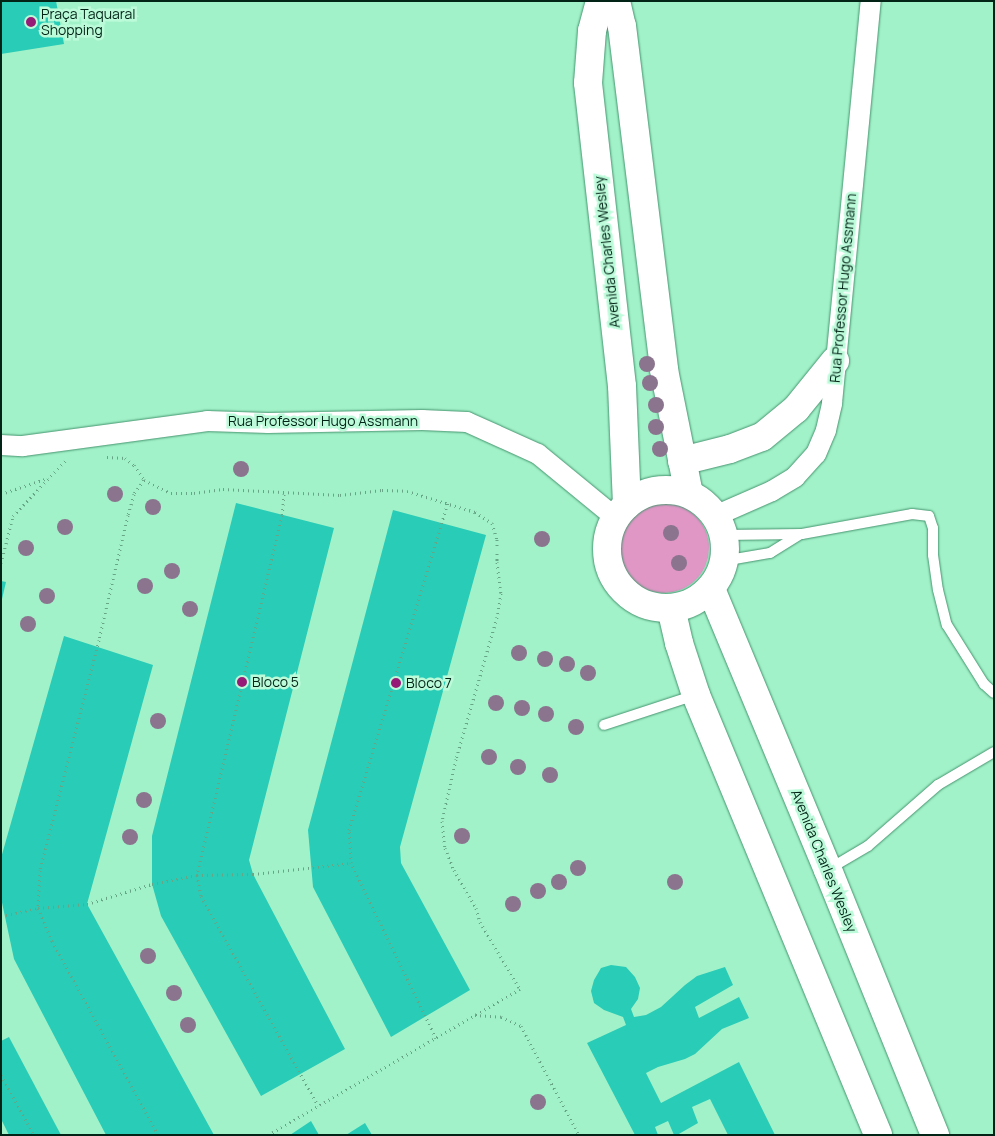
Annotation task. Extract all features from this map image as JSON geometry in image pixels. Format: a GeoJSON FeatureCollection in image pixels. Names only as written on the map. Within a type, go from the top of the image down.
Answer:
{"type":"FeatureCollection","features":[{"type":"Feature","properties":{"kind":"street","name":"Avenida Charles Wesley"},"geometry":{"type":"LineString","coordinates":[[600,1],[592,31],[588,83],[622,386],[622,511]]}},
{"type":"Feature","properties":{"kind":"street"},"geometry":{"type":"LineString","coordinates":[[616,1],[622,26],[664,370],[689,494]]}},
{"type":"Feature","properties":{"kind":"street","name":"Rua Professor Hugo Assmann"},"geometry":{"type":"LineString","coordinates":[[721,537],[772,491],[794,476],[816,454],[826,430],[832,403],[871,1]]}},
{"type":"Feature","properties":{"kind":"street"},"geometry":{"type":"LineString","coordinates":[[682,461],[730,449],[762,437],[796,409],[835,361]]}},
{"type":"Feature","properties":{"kind":"street","name":"Rua Professor Hugo Assmann"},"geometry":{"type":"LineString","coordinates":[[1,445],[23,446],[207,421],[268,423],[422,420],[467,422],[538,454],[622,511]]}},
{"type":"Feature","properties":{"kind":"street"},"geometry":{"type":"LineString","coordinates":[[673,490],[689,494],[706,505],[721,537],[711,589],[688,604],[671,608],[656,608],[635,600],[621,588],[611,572],[607,554],[609,535],[622,511],[641,496],[656,491],[673,490]]}},
{"type":"Feature","properties":{"kind":"street","name":"Avenida Charles Wesley"},"geometry":{"type":"LineString","coordinates":[[711,589],[828,870],[935,1135]]}},
{"type":"Feature","properties":{"kind":"street"},"geometry":{"type":"LineString","coordinates":[[671,608],[679,643],[696,695],[878,1135]]}},
{"type":"Feature","properties":{"kind":"lane"},"geometry":{"type":"LineString","coordinates":[[721,537],[802,534],[912,514],[929,516],[933,528],[932,555],[947,625],[984,684],[994,693]]}},
{"type":"Feature","properties":{"kind":"lane"},"geometry":{"type":"LineString","coordinates":[[721,537],[770,553],[802,534]]}},
{"type":"Feature","properties":{"kind":"lane"},"geometry":{"type":"LineString","coordinates":[[604,725],[696,695]]}},
{"type":"Feature","properties":{"kind":"lane"},"geometry":{"type":"LineString","coordinates":[[828,870],[868,846],[938,784],[994,752]]}},
{"type":"Feature","properties":{"kind":"path"},"geometry":{"type":"LineString","coordinates":[[101,456],[125,458],[134,465],[144,480],[171,493],[194,493],[223,489],[340,496],[382,490],[407,491],[475,512],[492,523],[497,539],[497,562],[501,593],[497,617],[456,759],[442,821],[445,848],[454,870],[476,908],[480,922],[520,989],[268,1135]]}},
{"type":"Feature","properties":{"kind":"path"},"geometry":{"type":"LineString","coordinates":[[1,564],[14,516],[68,458]]}},
{"type":"Feature","properties":{"kind":"path"},"geometry":{"type":"LineString","coordinates":[[1,494],[49,478]]}},
{"type":"Feature","properties":{"kind":"path"},"geometry":{"type":"LineString","coordinates":[[144,480],[134,494],[125,524],[99,640],[40,870],[38,908],[52,941],[158,1135]]}},
{"type":"Feature","properties":{"kind":"path"},"geometry":{"type":"LineString","coordinates":[[284,494],[282,515],[197,875],[201,896],[318,1106]]}},
{"type":"Feature","properties":{"kind":"path"},"geometry":{"type":"LineString","coordinates":[[436,1038],[351,863],[350,830],[448,503]]}},
{"type":"Feature","properties":{"kind":"path"},"geometry":{"type":"LineString","coordinates":[[1,916],[38,908],[87,904],[152,884],[197,875],[253,874],[351,863]]}},
{"type":"Feature","properties":{"kind":"path"},"geometry":{"type":"LineString","coordinates":[[475,1015],[502,1017],[521,1026],[579,1135]]}},
{"type":"Feature","properties":{"kind":"path"},"geometry":{"type":"LineString","coordinates":[[1,1075],[34,1135]]}},
{"type":"Feature","properties":{"kind":"shaded area"},"geometry":{"type":"Polygon","coordinates":[[[664,503],[681,507],[696,516],[705,531],[709,548],[705,565],[696,580],[681,589],[664,593],[647,589],[632,580],[623,565],[619,548],[623,531],[632,516],[647,507],[664,503]]]}},
{"type":"Feature","properties":{"kind":"building","name":"Praça Taquaral Shopping"},"geometry":{"type":"Polygon","coordinates":[[[1,1],[56,1],[64,44],[1,54],[1,1]]]}},
{"type":"Feature","properties":{"kind":"building","name":"Bloco 5"},"geometry":{"type":"Polygon","coordinates":[[[236,503],[334,528],[249,860],[253,874],[345,1049],[261,1096],[161,916],[152,884],[152,836],[236,503]]]}},
{"type":"Feature","properties":{"kind":"building","name":"Bloco 7"},"geometry":{"type":"Polygon","coordinates":[[[393,510],[486,535],[400,847],[401,863],[470,990],[391,1037],[313,887],[308,830],[393,510]]]}},
{"type":"Feature","properties":{"kind":"building"},"geometry":{"type":"Polygon","coordinates":[[[1,581],[6,582],[2,599],[1,599],[1,581]]]}},
{"type":"Feature","properties":{"kind":"building"},"geometry":{"type":"Polygon","coordinates":[[[64,636],[153,665],[87,904],[214,1135],[106,1135],[14,959],[1,898],[1,858],[64,636]]]}},
{"type":"Feature","properties":{"kind":"building"},"geometry":{"type":"Polygon","coordinates":[[[611,965],[626,967],[635,977],[640,988],[638,999],[631,1009],[634,1017],[646,1015],[661,1007],[697,976],[725,967],[733,985],[695,1007],[699,1018],[739,997],[749,1018],[722,1029],[695,1054],[646,1073],[661,1103],[739,1062],[775,1135],[728,1135],[710,1099],[692,1107],[698,1123],[677,1135],[674,1135],[668,1121],[655,1127],[658,1135],[635,1135],[587,1043],[626,1025],[623,1017],[604,1010],[594,1003],[591,991],[594,980],[601,968],[611,965]]]}},
{"type":"Feature","properties":{"kind":"building"},"geometry":{"type":"Polygon","coordinates":[[[9,1037],[61,1135],[9,1135],[1,1119],[1,1041],[9,1037]]]}},
{"type":"Feature","properties":{"kind":"building"},"geometry":{"type":"Polygon","coordinates":[[[311,1121],[319,1135],[290,1135],[311,1121]]]}},
{"type":"Feature","properties":{"kind":"building"},"geometry":{"type":"Polygon","coordinates":[[[365,1123],[372,1135],[346,1135],[365,1123]]]}},
{"type":"Feature","properties":{"kind":"place","name":"Praça Taquaral Shopping"},"geometry":{"type":"Point","coordinates":[31,22]}},
{"type":"Feature","properties":{"kind":"place","name":"Bloco 5"},"geometry":{"type":"Point","coordinates":[242,682]}},
{"type":"Feature","properties":{"kind":"place","name":"Bloco 7"},"geometry":{"type":"Point","coordinates":[396,683]}}]}
